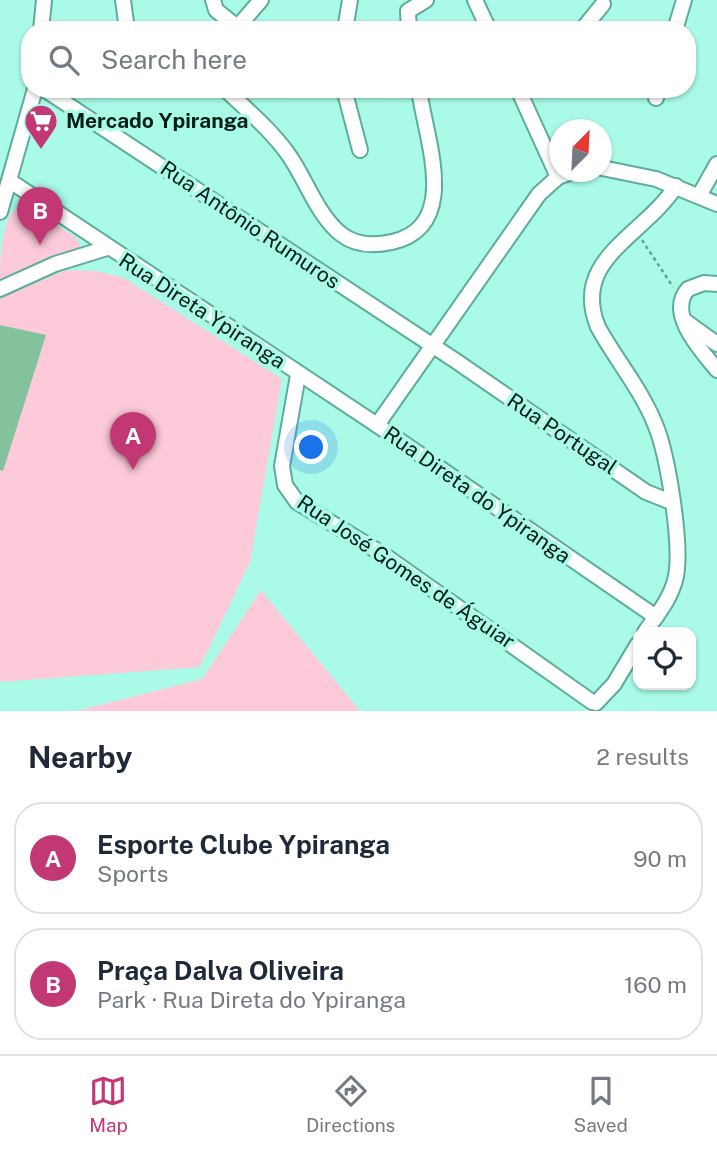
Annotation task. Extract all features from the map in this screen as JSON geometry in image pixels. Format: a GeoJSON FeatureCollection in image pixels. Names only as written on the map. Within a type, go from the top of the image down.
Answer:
{"type":"FeatureCollection","features":[{"type":"Feature","properties":{"kind":"street"},"geometry":{"type":"LineString","coordinates":[[42,21],[44,0]]}},
{"type":"Feature","properties":{"kind":"street"},"geometry":{"type":"LineString","coordinates":[[123,0],[126,21]]}},
{"type":"Feature","properties":{"kind":"street"},"geometry":{"type":"LineString","coordinates":[[213,0],[216,10],[228,21]]}},
{"type":"Feature","properties":{"kind":"street"},"geometry":{"type":"LineString","coordinates":[[242,21],[261,0]]}},
{"type":"Feature","properties":{"kind":"street"},"geometry":{"type":"LineString","coordinates":[[346,21],[350,0]]}},
{"type":"Feature","properties":{"kind":"street"},"geometry":{"type":"LineString","coordinates":[[409,21],[412,8],[426,0]]}},
{"type":"Feature","properties":{"kind":"street"},"geometry":{"type":"LineString","coordinates":[[475,0],[485,21]]}},
{"type":"Feature","properties":{"kind":"street"},"geometry":{"type":"LineString","coordinates":[[678,21],[684,0]]}},
{"type":"Feature","properties":{"kind":"street"},"geometry":{"type":"LineString","coordinates":[[589,21],[603,4]]}},
{"type":"Feature","properties":{"kind":"street"},"geometry":{"type":"LineString","coordinates":[[0,212],[33,98]]}},
{"type":"Feature","properties":{"kind":"street","name":"Rua Antônio Rumuros"},"geometry":{"type":"LineString","coordinates":[[58,98],[456,361]]}},
{"type":"Feature","properties":{"kind":"street"},"geometry":{"type":"LineString","coordinates":[[234,98],[276,139],[335,229],[355,242],[368,245],[398,241],[414,233],[431,214],[435,180],[421,98]]}},
{"type":"Feature","properties":{"kind":"street"},"geometry":{"type":"LineString","coordinates":[[346,98],[360,150]]}},
{"type":"Feature","properties":{"kind":"street"},"geometry":{"type":"LineString","coordinates":[[526,98],[549,143]]}},
{"type":"Feature","properties":{"kind":"street"},"geometry":{"type":"LineString","coordinates":[[699,196],[717,164]]}},
{"type":"Feature","properties":{"kind":"street"},"geometry":{"type":"LineString","coordinates":[[612,170],[634,173],[676,186],[717,204]]}},
{"type":"Feature","properties":{"kind":"street","name":"Rua Direta Ypiranga"},"geometry":{"type":"LineString","coordinates":[[10,181],[298,375]]}},
{"type":"Feature","properties":{"kind":"street"},"geometry":{"type":"LineString","coordinates":[[377,425],[539,194],[555,182]]}},
{"type":"Feature","properties":{"kind":"street"},"geometry":{"type":"LineString","coordinates":[[649,627],[676,578],[677,547],[671,502],[656,425],[611,351],[591,311],[592,283],[603,261],[636,232],[676,186]]}},
{"type":"Feature","properties":{"kind":"street"},"geometry":{"type":"LineString","coordinates":[[0,289],[55,264],[107,248]]}},
{"type":"Feature","properties":{"kind":"street"},"geometry":{"type":"LineString","coordinates":[[717,284],[694,286],[688,289],[682,300],[684,320],[701,351],[717,370]]}},
{"type":"Feature","properties":{"kind":"street"},"geometry":{"type":"LineString","coordinates":[[684,320],[717,344]]}},
{"type":"Feature","properties":{"kind":"street","name":"Rua Portugal"},"geometry":{"type":"LineString","coordinates":[[456,361],[646,492],[671,502]]}},
{"type":"Feature","properties":{"kind":"street","name":"Rua Direta do Ypiranga"},"geometry":{"type":"LineString","coordinates":[[298,375],[377,425],[656,617]]}},
{"type":"Feature","properties":{"kind":"street","name":"Rua José Gomes de Águiar"},"geometry":{"type":"LineString","coordinates":[[298,375],[282,467],[285,485],[297,502],[384,555],[596,703],[605,696],[633,652]]}},
{"type":"Feature","properties":{"kind":"path"},"geometry":{"type":"LineString","coordinates":[[636,232],[682,300]]}},
{"type":"Feature","properties":{"kind":"shaded area"},"geometry":{"type":"Polygon","coordinates":[[[24,204],[77,238],[80,246],[77,251],[0,283],[1,250],[6,226],[16,208],[24,204]]]}},
{"type":"Feature","properties":{"kind":"shaded area"},"geometry":{"type":"Polygon","coordinates":[[[67,270],[97,271],[124,278],[282,379],[250,562],[200,667],[0,682],[0,295],[67,270]]]}},
{"type":"Feature","properties":{"kind":"shaded area"},"geometry":{"type":"Polygon","coordinates":[[[261,590],[360,711],[76,711],[202,679],[261,590]]]}},
{"type":"Feature","properties":{"kind":"building"},"geometry":{"type":"Polygon","coordinates":[[[0,325],[46,335],[3,471],[0,470],[0,325]]]}},
{"type":"Feature","properties":{"kind":"place","name":"Mercado Ypiranga"},"geometry":{"type":"Point","coordinates":[41,151]}},
{"type":"Feature","properties":{"kind":"place","name":"Praça Dalva Oliveira"},"geometry":{"type":"Point","coordinates":[40,245]}},
{"type":"Feature","properties":{"kind":"place","name":"Esporte Clube Ypiranga"},"geometry":{"type":"Point","coordinates":[133,470]}}]}
